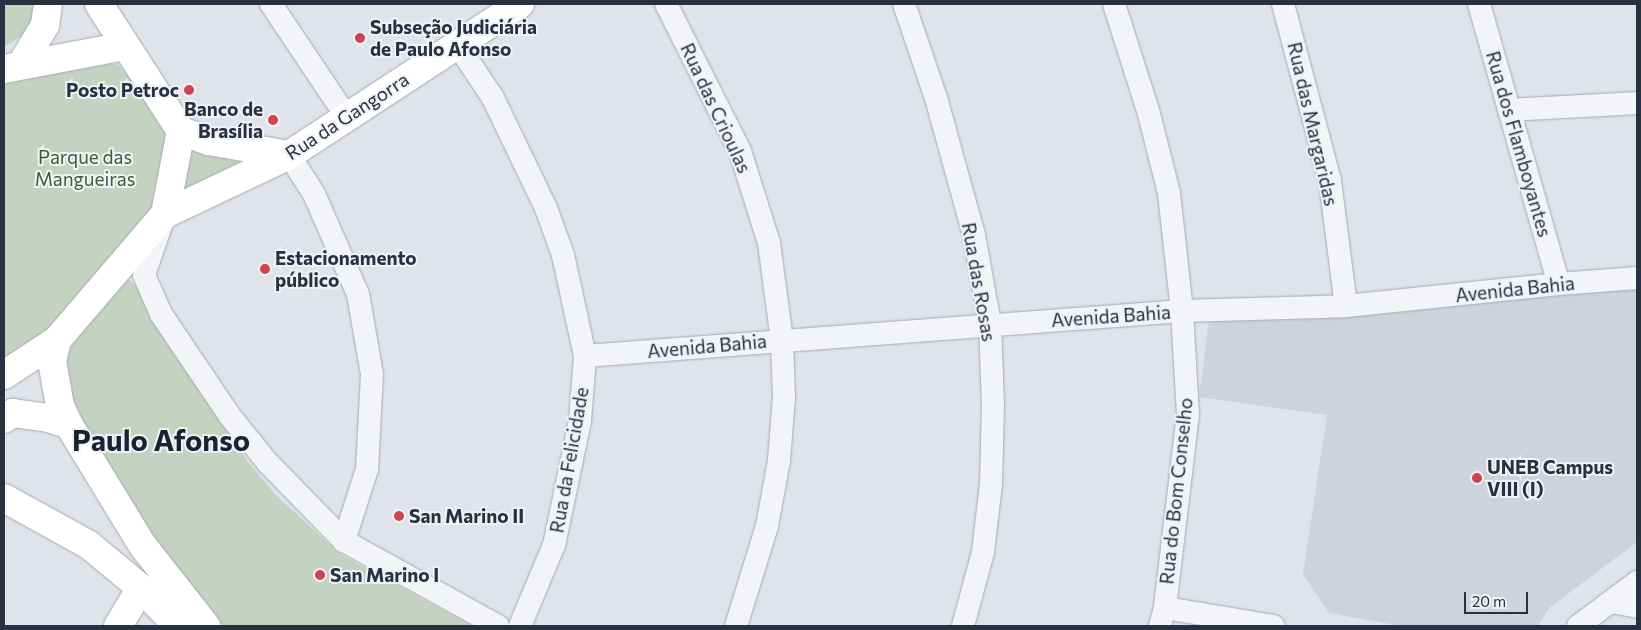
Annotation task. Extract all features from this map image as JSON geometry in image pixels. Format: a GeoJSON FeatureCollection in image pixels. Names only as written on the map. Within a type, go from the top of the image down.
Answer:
{"type":"FeatureCollection","features":[{"type":"Feature","properties":{"kind":"street"},"geometry":{"type":"LineString","coordinates":[[12,67],[46,25],[48,4]]}},
{"type":"Feature","properties":{"kind":"street"},"geometry":{"type":"LineString","coordinates":[[271,4],[346,116]]}},
{"type":"Feature","properties":{"kind":"street","name":"Rua das Crioulas"},"geometry":{"type":"LineString","coordinates":[[666,4],[740,151],[769,243],[782,340],[784,397],[779,462],[767,526],[736,626]]}},
{"type":"Feature","properties":{"kind":"street","name":"Rua das Rosas"},"geometry":{"type":"LineString","coordinates":[[904,4],[936,98],[974,235],[990,324],[993,404],[991,484],[983,552],[964,626]]}},
{"type":"Feature","properties":{"kind":"street","name":"Rua do Bom Conselho"},"geometry":{"type":"LineString","coordinates":[[1114,4],[1149,114],[1169,193],[1182,311],[1188,414],[1162,617]]}},
{"type":"Feature","properties":{"kind":"street","name":"Rua das Margaridas"},"geometry":{"type":"LineString","coordinates":[[1283,4],[1330,181],[1346,306]]}},
{"type":"Feature","properties":{"kind":"street","name":"Rua dos Flamboyantes"},"geometry":{"type":"LineString","coordinates":[[1479,4],[1559,284]]}},
{"type":"Feature","properties":{"kind":"street"},"geometry":{"type":"LineString","coordinates":[[106,6],[125,46],[182,131],[209,141],[288,155],[314,194],[358,294],[372,374],[367,469],[344,541]]}},
{"type":"Feature","properties":{"kind":"street","name":"Rua da Gangorra"},"geometry":{"type":"LineString","coordinates":[[4,375],[57,340],[166,214],[288,155],[458,44],[509,7]]}},
{"type":"Feature","properties":{"kind":"street","name":"Rua da Felicidade"},"geometry":{"type":"LineString","coordinates":[[458,44],[493,98],[546,208],[563,255],[585,356],[580,420],[554,545],[520,626]]}},
{"type":"Feature","properties":{"kind":"street"},"geometry":{"type":"LineString","coordinates":[[12,67],[125,46]]}},
{"type":"Feature","properties":{"kind":"street"},"geometry":{"type":"LineString","coordinates":[[1509,110],[1637,103]]}},
{"type":"Feature","properties":{"kind":"street","name":"Rua da Gangorra"},"geometry":{"type":"LineString","coordinates":[[166,214],[182,131]]}},
{"type":"Feature","properties":{"kind":"street"},"geometry":{"type":"LineString","coordinates":[[166,214],[144,275],[161,314],[229,415],[266,462],[344,541],[498,626]]}},
{"type":"Feature","properties":{"kind":"street","name":"Avenida Bahia"},"geometry":{"type":"LineString","coordinates":[[585,356],[1182,311],[1346,306],[1637,278]]}},
{"type":"Feature","properties":{"kind":"street"},"geometry":{"type":"LineString","coordinates":[[57,340],[52,361],[60,406],[69,426],[143,546],[206,626]]}},
{"type":"Feature","properties":{"kind":"street"},"geometry":{"type":"LineString","coordinates":[[4,419],[12,413],[49,418],[69,426]]}},
{"type":"Feature","properties":{"kind":"street"},"geometry":{"type":"LineString","coordinates":[[4,498],[89,544],[140,588],[178,626]]}},
{"type":"Feature","properties":{"kind":"street"},"geometry":{"type":"LineString","coordinates":[[1578,626],[1637,582]]}},
{"type":"Feature","properties":{"kind":"street"},"geometry":{"type":"LineString","coordinates":[[118,626],[140,588]]}},
{"type":"Feature","properties":{"kind":"street"},"geometry":{"type":"LineString","coordinates":[[1612,602],[1637,607]]}},
{"type":"Feature","properties":{"kind":"street"},"geometry":{"type":"LineString","coordinates":[[1162,617],[1274,626]]}},
{"type":"Feature","properties":{"kind":"shaded area","name":"UNEB Campus VIII (I)"},"geometry":{"type":"Polygon","coordinates":[[[1637,288],[1637,542],[1549,608],[1538,626],[1401,626],[1329,613],[1303,574],[1327,415],[1199,397],[1209,320],[1637,288]]]}},
{"type":"Feature","properties":{"kind":"green space"},"geometry":{"type":"Polygon","coordinates":[[[4,4],[42,4],[32,30],[4,47],[4,4]]]}},
{"type":"Feature","properties":{"kind":"green space","name":"Parque das Mangueiras"},"geometry":{"type":"Polygon","coordinates":[[[4,57],[97,58],[120,66],[186,145],[259,163],[211,186],[45,331],[4,361],[4,57]]]}},
{"type":"Feature","properties":{"kind":"green space"},"geometry":{"type":"Polygon","coordinates":[[[126,277],[142,292],[223,425],[248,462],[277,496],[340,554],[472,626],[224,626],[213,617],[176,576],[121,490],[95,441],[70,401],[64,348],[126,277]]]}},
{"type":"Feature","properties":{"kind":"place","name":"Subseção Judiciária de Paulo Afonso"},"geometry":{"type":"Point","coordinates":[360,38]}},
{"type":"Feature","properties":{"kind":"place","name":"Posto Petroc"},"geometry":{"type":"Point","coordinates":[189,90]}},
{"type":"Feature","properties":{"kind":"place","name":"Banco de Brasília"},"geometry":{"type":"Point","coordinates":[273,120]}},
{"type":"Feature","properties":{"kind":"place","name":"Estacionamento público"},"geometry":{"type":"Point","coordinates":[265,269]}},
{"type":"Feature","properties":{"kind":"place","name":"UNEB Campus VIII (I)"},"geometry":{"type":"Point","coordinates":[1477,478]}},
{"type":"Feature","properties":{"kind":"place","name":"San Marino II"},"geometry":{"type":"Point","coordinates":[399,516]}},
{"type":"Feature","properties":{"kind":"place","name":"San Marino I"},"geometry":{"type":"Point","coordinates":[320,575]}},
{"type":"Feature","properties":{"kind":"district","name":"Paulo Afonso"},"geometry":{"type":"Point","coordinates":[161,440]}}]}
